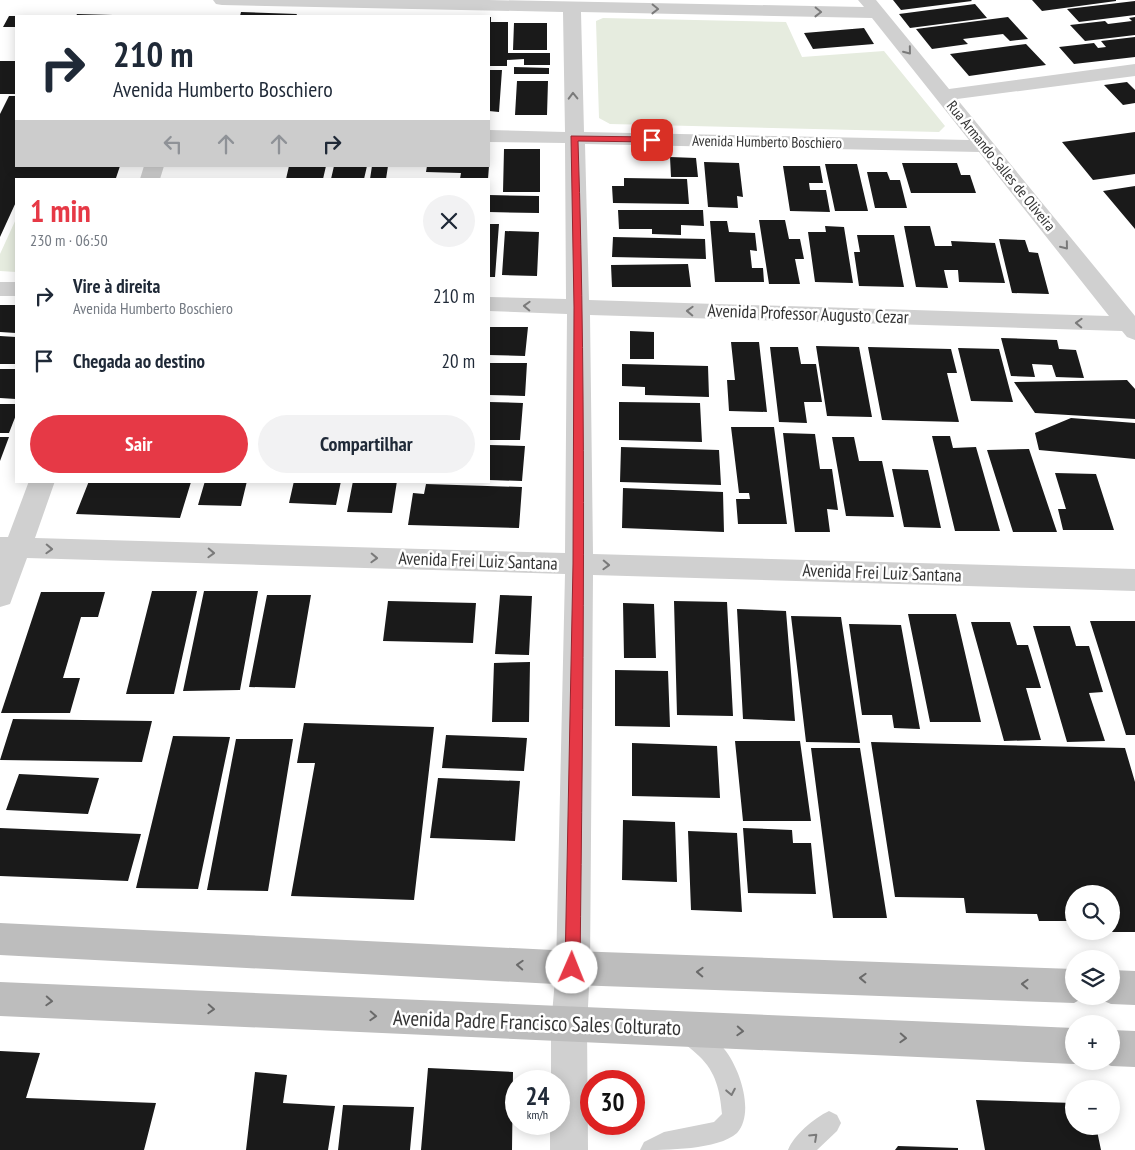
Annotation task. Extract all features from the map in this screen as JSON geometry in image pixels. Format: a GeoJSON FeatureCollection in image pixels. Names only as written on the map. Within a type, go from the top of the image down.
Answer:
{"type":"FeatureCollection","features":[{"type":"Feature","properties":{"kind":"main road"},"geometry":{"type":"LineString","coordinates":[[0,939],[572,968],[1065,986]]}},
{"type":"Feature","properties":{"kind":"main road"},"geometry":{"type":"LineString","coordinates":[[1120,987],[1135,988]]}},
{"type":"Feature","properties":{"kind":"main road","name":"Avenida Padre Francisco Sales Colturato"},"geometry":{"type":"LineString","coordinates":[[0,999],[569,1026],[682,1028],[1065,1046]]}},
{"type":"Feature","properties":{"kind":"main road"},"geometry":{"type":"LineString","coordinates":[[1120,1048],[1135,1049]]}},
{"type":"Feature","properties":{"kind":"street"},"geometry":{"type":"LineString","coordinates":[[215,3],[572,8],[872,7]]}},
{"type":"Feature","properties":{"kind":"street","name":"Rua Armando Salles de Oliveira"},"geometry":{"type":"LineString","coordinates":[[872,7],[1132,328]]}},
{"type":"Feature","properties":{"kind":"street"},"geometry":{"type":"LineString","coordinates":[[569,1150],[569,1026],[572,968],[579,564],[578,307],[572,8]]}},
{"type":"Feature","properties":{"kind":"street"},"geometry":{"type":"LineString","coordinates":[[943,95],[1135,70]]}},
{"type":"Feature","properties":{"kind":"street","name":"Avenida Humberto Boschiero"},"geometry":{"type":"LineString","coordinates":[[490,136],[985,146]]}},
{"type":"Feature","properties":{"kind":"street"},"geometry":{"type":"LineString","coordinates":[[0,289],[15,289]]}},
{"type":"Feature","properties":{"kind":"street","name":"Avenida Professor Augusto Cezar"},"geometry":{"type":"LineString","coordinates":[[490,304],[1132,328]]}},
{"type":"Feature","properties":{"kind":"street"},"geometry":{"type":"LineString","coordinates":[[0,596],[9,547],[41,483]]}},
{"type":"Feature","properties":{"kind":"street","name":"Avenida Frei Luiz Santana"},"geometry":{"type":"LineString","coordinates":[[9,547],[1135,580]]}},
{"type":"Feature","properties":{"kind":"lane"},"geometry":{"type":"LineString","coordinates":[[652,1150],[673,1145],[705,1146],[720,1142],[730,1134],[734,1116],[728,1077],[715,1053],[682,1028]]}},
{"type":"Feature","properties":{"kind":"lane"},"geometry":{"type":"LineString","coordinates":[[800,1150],[828,1123]]}},
{"type":"Feature","properties":{"kind":"shaded area"},"geometry":{"type":"Polygon","coordinates":[[[603,18],[786,22],[802,57],[884,51],[945,126],[939,132],[610,124],[599,118],[596,21],[603,18]]]}},
{"type":"Feature","properties":{"kind":"shaded area"},"geometry":{"type":"Polygon","coordinates":[[[15,221],[15,272],[0,271],[0,254],[15,221]]]}},
{"type":"Feature","properties":{"kind":"building"},"geometry":{"type":"Polygon","coordinates":[[[893,0],[971,0],[972,1],[901,10],[893,0]]]}},
{"type":"Feature","properties":{"kind":"building"},"geometry":{"type":"Polygon","coordinates":[[[1032,0],[1116,0],[1116,1],[1042,11],[1032,0]]]}},
{"type":"Feature","properties":{"kind":"building"},"geometry":{"type":"Polygon","coordinates":[[[1135,1],[1135,15],[1079,22],[1067,9],[1135,1]]]}},
{"type":"Feature","properties":{"kind":"building"},"geometry":{"type":"Polygon","coordinates":[[[975,4],[987,18],[910,28],[899,14],[975,4]]]}},
{"type":"Feature","properties":{"kind":"building"},"geometry":{"type":"Polygon","coordinates":[[[241,12],[297,14],[296,15],[240,15],[241,12]]]}},
{"type":"Feature","properties":{"kind":"building"},"geometry":{"type":"Polygon","coordinates":[[[77,14],[113,15],[76,15],[77,14]]]}},
{"type":"Feature","properties":{"kind":"building"},"geometry":{"type":"Polygon","coordinates":[[[9,16],[15,16],[15,27],[3,27],[9,16]]]}},
{"type":"Feature","properties":{"kind":"building"},"geometry":{"type":"Polygon","coordinates":[[[490,17],[491,22],[508,22],[508,53],[550,53],[550,65],[524,65],[524,59],[507,60],[507,66],[490,66],[490,17]]]}},
{"type":"Feature","properties":{"kind":"building"},"geometry":{"type":"Polygon","coordinates":[[[1008,17],[1028,39],[1010,41],[1003,34],[963,39],[968,44],[932,49],[916,29],[1008,17]]]}},
{"type":"Feature","properties":{"kind":"building"},"geometry":{"type":"Polygon","coordinates":[[[1135,17],[1135,35],[1085,41],[1070,25],[1105,21],[1108,24],[1132,21],[1129,18],[1135,17]]]}},
{"type":"Feature","properties":{"kind":"building"},"geometry":{"type":"Polygon","coordinates":[[[514,23],[547,23],[547,50],[513,50],[514,23]]]}},
{"type":"Feature","properties":{"kind":"building"},"geometry":{"type":"Polygon","coordinates":[[[864,28],[874,44],[813,49],[804,33],[864,28]]]}},
{"type":"Feature","properties":{"kind":"building"},"geometry":{"type":"Polygon","coordinates":[[[1135,37],[1135,57],[1074,64],[1059,47],[1094,43],[1098,48],[1106,47],[1101,41],[1135,37]]]}},
{"type":"Feature","properties":{"kind":"building"},"geometry":{"type":"Polygon","coordinates":[[[1026,44],[1046,65],[969,76],[950,54],[1026,44]]]}},
{"type":"Feature","properties":{"kind":"building"},"geometry":{"type":"Polygon","coordinates":[[[0,61],[15,61],[15,94],[0,94],[0,61]]]}},
{"type":"Feature","properties":{"kind":"building"},"geometry":{"type":"Polygon","coordinates":[[[514,67],[549,68],[549,74],[514,74],[514,67]]]}},
{"type":"Feature","properties":{"kind":"building"},"geometry":{"type":"Polygon","coordinates":[[[490,70],[502,70],[499,112],[490,111],[490,70]]]}},
{"type":"Feature","properties":{"kind":"building"},"geometry":{"type":"Polygon","coordinates":[[[517,81],[548,81],[547,115],[515,115],[517,81]]]}},
{"type":"Feature","properties":{"kind":"building"},"geometry":{"type":"Polygon","coordinates":[[[1127,82],[1135,90],[1135,103],[1123,105],[1104,85],[1127,82]]]}},
{"type":"Feature","properties":{"kind":"building"},"geometry":{"type":"Polygon","coordinates":[[[9,96],[15,96],[15,167],[120,167],[116,178],[15,178],[15,204],[0,237],[0,114],[9,96]]]}},
{"type":"Feature","properties":{"kind":"building"},"geometry":{"type":"Polygon","coordinates":[[[1135,132],[1135,174],[1093,180],[1062,142],[1135,132]]]}},
{"type":"Feature","properties":{"kind":"building"},"geometry":{"type":"Polygon","coordinates":[[[504,149],[540,149],[540,192],[503,192],[504,149]]]}},
{"type":"Feature","properties":{"kind":"building"},"geometry":{"type":"Polygon","coordinates":[[[670,157],[696,158],[698,177],[671,177],[670,157]]]}},
{"type":"Feature","properties":{"kind":"building"},"geometry":{"type":"Polygon","coordinates":[[[704,162],[739,163],[743,197],[737,196],[738,208],[708,207],[704,162]]]}},
{"type":"Feature","properties":{"kind":"building"},"geometry":{"type":"Polygon","coordinates":[[[902,163],[957,163],[961,175],[970,175],[976,193],[911,193],[902,163]]]}},
{"type":"Feature","properties":{"kind":"building"},"geometry":{"type":"Polygon","coordinates":[[[825,164],[857,164],[868,211],[835,211],[825,164]]]}},
{"type":"Feature","properties":{"kind":"building"},"geometry":{"type":"Polygon","coordinates":[[[783,166],[820,166],[823,183],[809,183],[810,190],[826,190],[830,212],[790,211],[783,166]]]}},
{"type":"Feature","properties":{"kind":"building"},"geometry":{"type":"Polygon","coordinates":[[[289,167],[326,167],[323,178],[286,178],[289,167]]]}},
{"type":"Feature","properties":{"kind":"building"},"geometry":{"type":"Polygon","coordinates":[[[334,167],[367,167],[364,178],[331,178],[334,167]]]}},
{"type":"Feature","properties":{"kind":"building"},"geometry":{"type":"Polygon","coordinates":[[[372,167],[388,167],[386,178],[370,178],[372,167]]]}},
{"type":"Feature","properties":{"kind":"building"},"geometry":{"type":"Polygon","coordinates":[[[427,167],[489,167],[488,178],[460,178],[461,173],[426,172],[427,167]]]}},
{"type":"Feature","properties":{"kind":"building"},"geometry":{"type":"Polygon","coordinates":[[[867,172],[887,172],[890,180],[900,180],[907,208],[875,208],[867,172]]]}},
{"type":"Feature","properties":{"kind":"building"},"geometry":{"type":"Polygon","coordinates":[[[624,178],[687,179],[689,204],[613,203],[612,186],[624,186],[624,178]]]}},
{"type":"Feature","properties":{"kind":"building"},"geometry":{"type":"Polygon","coordinates":[[[1135,186],[1135,229],[1103,191],[1135,186]]]}},
{"type":"Feature","properties":{"kind":"building"},"geometry":{"type":"Polygon","coordinates":[[[490,195],[539,196],[539,213],[490,212],[490,195]]]}},
{"type":"Feature","properties":{"kind":"building"},"geometry":{"type":"Polygon","coordinates":[[[618,210],[703,210],[704,226],[681,225],[681,235],[652,234],[652,229],[619,229],[618,210]]]}},
{"type":"Feature","properties":{"kind":"building"},"geometry":{"type":"Polygon","coordinates":[[[759,220],[785,220],[789,239],[800,239],[804,259],[795,259],[800,284],[769,284],[759,220]]]}},
{"type":"Feature","properties":{"kind":"building"},"geometry":{"type":"Polygon","coordinates":[[[710,221],[727,221],[729,232],[755,233],[757,251],[750,250],[752,268],[763,268],[764,282],[715,282],[710,221]]]}},
{"type":"Feature","properties":{"kind":"building"},"geometry":{"type":"Polygon","coordinates":[[[490,224],[499,224],[495,277],[490,277],[490,224]]]}},
{"type":"Feature","properties":{"kind":"building"},"geometry":{"type":"Polygon","coordinates":[[[825,226],[844,227],[853,283],[815,282],[808,232],[826,232],[825,226]]]}},
{"type":"Feature","properties":{"kind":"building"},"geometry":{"type":"Polygon","coordinates":[[[904,226],[930,226],[935,246],[952,246],[951,241],[995,243],[1005,283],[959,282],[958,270],[944,270],[948,288],[916,287],[904,226]]]}},
{"type":"Feature","properties":{"kind":"building"},"geometry":{"type":"Polygon","coordinates":[[[505,231],[539,232],[537,276],[502,275],[505,231]]]}},
{"type":"Feature","properties":{"kind":"building"},"geometry":{"type":"Polygon","coordinates":[[[857,235],[894,235],[904,287],[859,286],[854,252],[860,252],[857,235]]]}},
{"type":"Feature","properties":{"kind":"building"},"geometry":{"type":"Polygon","coordinates":[[[613,237],[705,239],[706,259],[612,257],[613,237]]]}},
{"type":"Feature","properties":{"kind":"building"},"geometry":{"type":"Polygon","coordinates":[[[999,239],[1025,240],[1029,252],[1038,253],[1049,294],[1012,293],[999,239]]]}},
{"type":"Feature","properties":{"kind":"building"},"geometry":{"type":"Polygon","coordinates":[[[688,264],[691,287],[612,287],[611,265],[688,264]]]}},
{"type":"Feature","properties":{"kind":"building"},"geometry":{"type":"Polygon","coordinates":[[[0,305],[15,305],[15,333],[0,332],[0,305]]]}},
{"type":"Feature","properties":{"kind":"building"},"geometry":{"type":"Polygon","coordinates":[[[490,327],[528,327],[525,356],[490,355],[490,327]]]}},
{"type":"Feature","properties":{"kind":"building"},"geometry":{"type":"Polygon","coordinates":[[[630,331],[654,332],[654,359],[630,359],[630,331]]]}},
{"type":"Feature","properties":{"kind":"building"},"geometry":{"type":"Polygon","coordinates":[[[0,336],[15,337],[15,364],[0,364],[0,336]]]}},
{"type":"Feature","properties":{"kind":"building"},"geometry":{"type":"Polygon","coordinates":[[[1001,338],[1057,340],[1059,349],[1076,350],[1084,378],[1056,377],[1052,365],[1032,364],[1035,377],[1011,376],[1001,338]]]}},
{"type":"Feature","properties":{"kind":"building"},"geometry":{"type":"Polygon","coordinates":[[[731,342],[759,342],[767,412],[729,411],[727,380],[735,380],[731,342]]]}},
{"type":"Feature","properties":{"kind":"building"},"geometry":{"type":"Polygon","coordinates":[[[816,346],[859,347],[872,417],[827,416],[816,346]]]}},
{"type":"Feature","properties":{"kind":"building"},"geometry":{"type":"Polygon","coordinates":[[[770,347],[798,347],[801,364],[816,364],[822,402],[804,402],[807,423],[779,422],[770,347]]]}},
{"type":"Feature","properties":{"kind":"building"},"geometry":{"type":"Polygon","coordinates":[[[868,347],[951,349],[957,373],[947,373],[959,422],[882,420],[868,347]]]}},
{"type":"Feature","properties":{"kind":"building"},"geometry":{"type":"Polygon","coordinates":[[[958,348],[999,349],[1013,402],[971,401],[958,348]]]}},
{"type":"Feature","properties":{"kind":"building"},"geometry":{"type":"Polygon","coordinates":[[[490,363],[527,363],[525,396],[490,395],[490,363]]]}},
{"type":"Feature","properties":{"kind":"building"},"geometry":{"type":"Polygon","coordinates":[[[622,364],[708,366],[709,397],[645,395],[645,387],[622,386],[622,364]]]}},
{"type":"Feature","properties":{"kind":"building"},"geometry":{"type":"Polygon","coordinates":[[[0,369],[15,369],[15,399],[0,398],[0,369]]]}},
{"type":"Feature","properties":{"kind":"building"},"geometry":{"type":"Polygon","coordinates":[[[1127,380],[1135,389],[1135,419],[1035,413],[1014,382],[1127,380]]]}},
{"type":"Feature","properties":{"kind":"building"},"geometry":{"type":"Polygon","coordinates":[[[490,402],[523,403],[520,440],[490,440],[490,402]]]}},
{"type":"Feature","properties":{"kind":"building"},"geometry":{"type":"Polygon","coordinates":[[[619,402],[700,403],[702,442],[619,440],[619,402]]]}},
{"type":"Feature","properties":{"kind":"building"},"geometry":{"type":"Polygon","coordinates":[[[0,404],[15,404],[15,418],[9,433],[0,433],[0,404]]]}},
{"type":"Feature","properties":{"kind":"building"},"geometry":{"type":"Polygon","coordinates":[[[1071,418],[1135,423],[1135,459],[1039,450],[1035,433],[1071,418]]]}},
{"type":"Feature","properties":{"kind":"building"},"geometry":{"type":"Polygon","coordinates":[[[731,427],[774,427],[787,524],[738,524],[736,499],[750,499],[749,493],[739,493],[731,427]]]}},
{"type":"Feature","properties":{"kind":"building"},"geometry":{"type":"Polygon","coordinates":[[[783,433],[815,434],[820,469],[832,469],[838,510],[827,509],[830,532],[795,532],[783,433]]]}},
{"type":"Feature","properties":{"kind":"building"},"geometry":{"type":"Polygon","coordinates":[[[932,436],[950,436],[953,448],[976,447],[1000,531],[955,531],[932,436]]]}},
{"type":"Feature","properties":{"kind":"building"},"geometry":{"type":"Polygon","coordinates":[[[0,437],[9,437],[0,461],[0,437]]]}},
{"type":"Feature","properties":{"kind":"building"},"geometry":{"type":"Polygon","coordinates":[[[832,437],[854,437],[859,461],[882,461],[894,517],[846,516],[832,437]]]}},
{"type":"Feature","properties":{"kind":"building"},"geometry":{"type":"Polygon","coordinates":[[[490,445],[525,446],[522,481],[490,480],[490,445]]]}},
{"type":"Feature","properties":{"kind":"building"},"geometry":{"type":"Polygon","coordinates":[[[621,447],[719,450],[721,485],[620,482],[621,447]]]}},
{"type":"Feature","properties":{"kind":"building"},"geometry":{"type":"Polygon","coordinates":[[[1029,449],[1057,532],[1013,532],[987,450],[1029,449]]]}},
{"type":"Feature","properties":{"kind":"building"},"geometry":{"type":"Polygon","coordinates":[[[892,469],[928,470],[941,528],[904,527],[892,469]]]}},
{"type":"Feature","properties":{"kind":"building"},"geometry":{"type":"Polygon","coordinates":[[[1055,473],[1096,474],[1114,530],[1063,530],[1058,509],[1066,509],[1055,473]]]}},
{"type":"Feature","properties":{"kind":"building"},"geometry":{"type":"Polygon","coordinates":[[[88,483],[191,483],[180,518],[76,514],[88,483]]]}},
{"type":"Feature","properties":{"kind":"building"},"geometry":{"type":"Polygon","coordinates":[[[204,483],[247,483],[241,506],[198,505],[204,483]]]}},
{"type":"Feature","properties":{"kind":"building"},"geometry":{"type":"Polygon","coordinates":[[[294,483],[341,483],[336,505],[289,503],[294,483]]]}},
{"type":"Feature","properties":{"kind":"building"},"geometry":{"type":"Polygon","coordinates":[[[353,483],[397,483],[392,513],[347,512],[353,483]]]}},
{"type":"Feature","properties":{"kind":"building"},"geometry":{"type":"Polygon","coordinates":[[[426,484],[522,487],[519,528],[408,525],[413,493],[424,494],[426,484]]]}},
{"type":"Feature","properties":{"kind":"building"},"geometry":{"type":"Polygon","coordinates":[[[623,488],[723,492],[724,532],[622,528],[623,488]]]}},
{"type":"Feature","properties":{"kind":"building"},"geometry":{"type":"Polygon","coordinates":[[[152,591],[197,591],[174,694],[126,694],[152,591]]]}},
{"type":"Feature","properties":{"kind":"building"},"geometry":{"type":"Polygon","coordinates":[[[204,591],[258,591],[240,690],[183,691],[204,591]]]}},
{"type":"Feature","properties":{"kind":"building"},"geometry":{"type":"Polygon","coordinates":[[[41,592],[105,592],[98,617],[81,617],[63,678],[80,678],[70,713],[1,713],[41,592]]]}},
{"type":"Feature","properties":{"kind":"building"},"geometry":{"type":"Polygon","coordinates":[[[267,595],[311,595],[295,688],[249,687],[267,595]]]}},
{"type":"Feature","properties":{"kind":"building"},"geometry":{"type":"Polygon","coordinates":[[[500,595],[532,596],[529,655],[495,654],[500,595]]]}},
{"type":"Feature","properties":{"kind":"building"},"geometry":{"type":"Polygon","coordinates":[[[388,601],[476,603],[473,643],[383,641],[388,601]]]}},
{"type":"Feature","properties":{"kind":"building"},"geometry":{"type":"Polygon","coordinates":[[[674,601],[727,602],[733,716],[677,715],[674,601]]]}},
{"type":"Feature","properties":{"kind":"building"},"geometry":{"type":"Polygon","coordinates":[[[623,603],[654,604],[656,658],[624,658],[623,603]]]}},
{"type":"Feature","properties":{"kind":"building"},"geometry":{"type":"Polygon","coordinates":[[[737,609],[786,611],[795,721],[743,719],[737,609]]]}},
{"type":"Feature","properties":{"kind":"building"},"geometry":{"type":"Polygon","coordinates":[[[908,614],[956,614],[981,722],[930,722],[908,614]]]}},
{"type":"Feature","properties":{"kind":"building"},"geometry":{"type":"Polygon","coordinates":[[[791,616],[841,617],[860,743],[806,742],[791,616]]]}},
{"type":"Feature","properties":{"kind":"building"},"geometry":{"type":"Polygon","coordinates":[[[1090,621],[1135,621],[1135,735],[1126,735],[1090,621]]]}},
{"type":"Feature","properties":{"kind":"building"},"geometry":{"type":"Polygon","coordinates":[[[971,622],[1010,622],[1017,645],[1028,645],[1041,688],[1026,688],[1041,740],[1004,741],[971,622]]]}},
{"type":"Feature","properties":{"kind":"building"},"geometry":{"type":"Polygon","coordinates":[[[849,624],[901,625],[920,729],[894,728],[892,715],[862,715],[849,624]]]}},
{"type":"Feature","properties":{"kind":"building"},"geometry":{"type":"Polygon","coordinates":[[[1033,626],[1070,626],[1076,646],[1089,646],[1103,692],[1089,693],[1105,741],[1067,742],[1033,626]]]}},
{"type":"Feature","properties":{"kind":"building"},"geometry":{"type":"Polygon","coordinates":[[[530,662],[529,722],[492,722],[494,663],[530,662]]]}},
{"type":"Feature","properties":{"kind":"building"},"geometry":{"type":"Polygon","coordinates":[[[615,670],[668,671],[670,727],[615,726],[615,670]]]}},
{"type":"Feature","properties":{"kind":"building"},"geometry":{"type":"Polygon","coordinates":[[[13,719],[152,721],[142,762],[0,760],[13,719]]]}},
{"type":"Feature","properties":{"kind":"building"},"geometry":{"type":"Polygon","coordinates":[[[304,723],[434,727],[414,900],[291,896],[315,763],[297,763],[304,723]]]}},
{"type":"Feature","properties":{"kind":"building"},"geometry":{"type":"Polygon","coordinates":[[[446,735],[527,738],[524,771],[442,768],[446,735]]]}},
{"type":"Feature","properties":{"kind":"building"},"geometry":{"type":"Polygon","coordinates":[[[173,736],[230,737],[198,889],[136,888],[173,736]]]}},
{"type":"Feature","properties":{"kind":"building"},"geometry":{"type":"Polygon","coordinates":[[[236,739],[293,739],[268,891],[207,890],[236,739]]]}},
{"type":"Feature","properties":{"kind":"building"},"geometry":{"type":"Polygon","coordinates":[[[735,741],[800,741],[811,821],[743,821],[735,741]]]}},
{"type":"Feature","properties":{"kind":"building"},"geometry":{"type":"Polygon","coordinates":[[[871,742],[1125,748],[1135,782],[1135,932],[1120,932],[1120,885],[1065,885],[1065,921],[1039,921],[1037,914],[966,913],[964,898],[895,897],[871,742]]]}},
{"type":"Feature","properties":{"kind":"building"},"geometry":{"type":"Polygon","coordinates":[[[632,743],[717,746],[720,798],[632,796],[632,743]]]}},
{"type":"Feature","properties":{"kind":"building"},"geometry":{"type":"Polygon","coordinates":[[[811,748],[860,748],[887,918],[833,918],[811,748]]]}},
{"type":"Feature","properties":{"kind":"building"},"geometry":{"type":"Polygon","coordinates":[[[19,774],[99,778],[88,814],[6,810],[19,774]]]}},
{"type":"Feature","properties":{"kind":"building"},"geometry":{"type":"Polygon","coordinates":[[[438,778],[520,781],[515,841],[430,838],[438,778]]]}},
{"type":"Feature","properties":{"kind":"building"},"geometry":{"type":"Polygon","coordinates":[[[623,820],[675,822],[677,882],[622,880],[623,820]]]}},
{"type":"Feature","properties":{"kind":"building"},"geometry":{"type":"Polygon","coordinates":[[[0,828],[141,834],[128,881],[0,876],[0,828]]]}},
{"type":"Feature","properties":{"kind":"building"},"geometry":{"type":"Polygon","coordinates":[[[743,828],[792,830],[793,843],[811,843],[816,894],[748,893],[743,828]]]}},
{"type":"Feature","properties":{"kind":"building"},"geometry":{"type":"Polygon","coordinates":[[[688,831],[737,833],[742,912],[691,910],[688,831]]]}},
{"type":"Feature","properties":{"kind":"building"},"geometry":{"type":"Polygon","coordinates":[[[0,1051],[40,1053],[26,1098],[156,1103],[144,1150],[0,1150],[0,1051]]]}},
{"type":"Feature","properties":{"kind":"building"},"geometry":{"type":"Polygon","coordinates":[[[428,1068],[505,1072],[505,1135],[512,1135],[512,1150],[421,1150],[428,1068]]]}},
{"type":"Feature","properties":{"kind":"building"},"geometry":{"type":"Polygon","coordinates":[[[255,1072],[287,1075],[283,1103],[335,1106],[328,1150],[246,1150],[255,1072]]]}},
{"type":"Feature","properties":{"kind":"building"},"geometry":{"type":"Polygon","coordinates":[[[976,1100],[1065,1103],[1065,1135],[1098,1135],[1101,1150],[985,1150],[976,1100]]]}},
{"type":"Feature","properties":{"kind":"building"},"geometry":{"type":"Polygon","coordinates":[[[343,1105],[414,1107],[410,1150],[338,1150],[343,1105]]]}},
{"type":"Feature","properties":{"kind":"building"},"geometry":{"type":"Polygon","coordinates":[[[898,1146],[958,1148],[958,1150],[895,1150],[898,1146]]]}},
{"type":"Feature","properties":{"kind":"route"},"geometry":{"type":"LineString","coordinates":[[572,968],[579,564],[578,307],[574,138],[652,140]]}}]}
